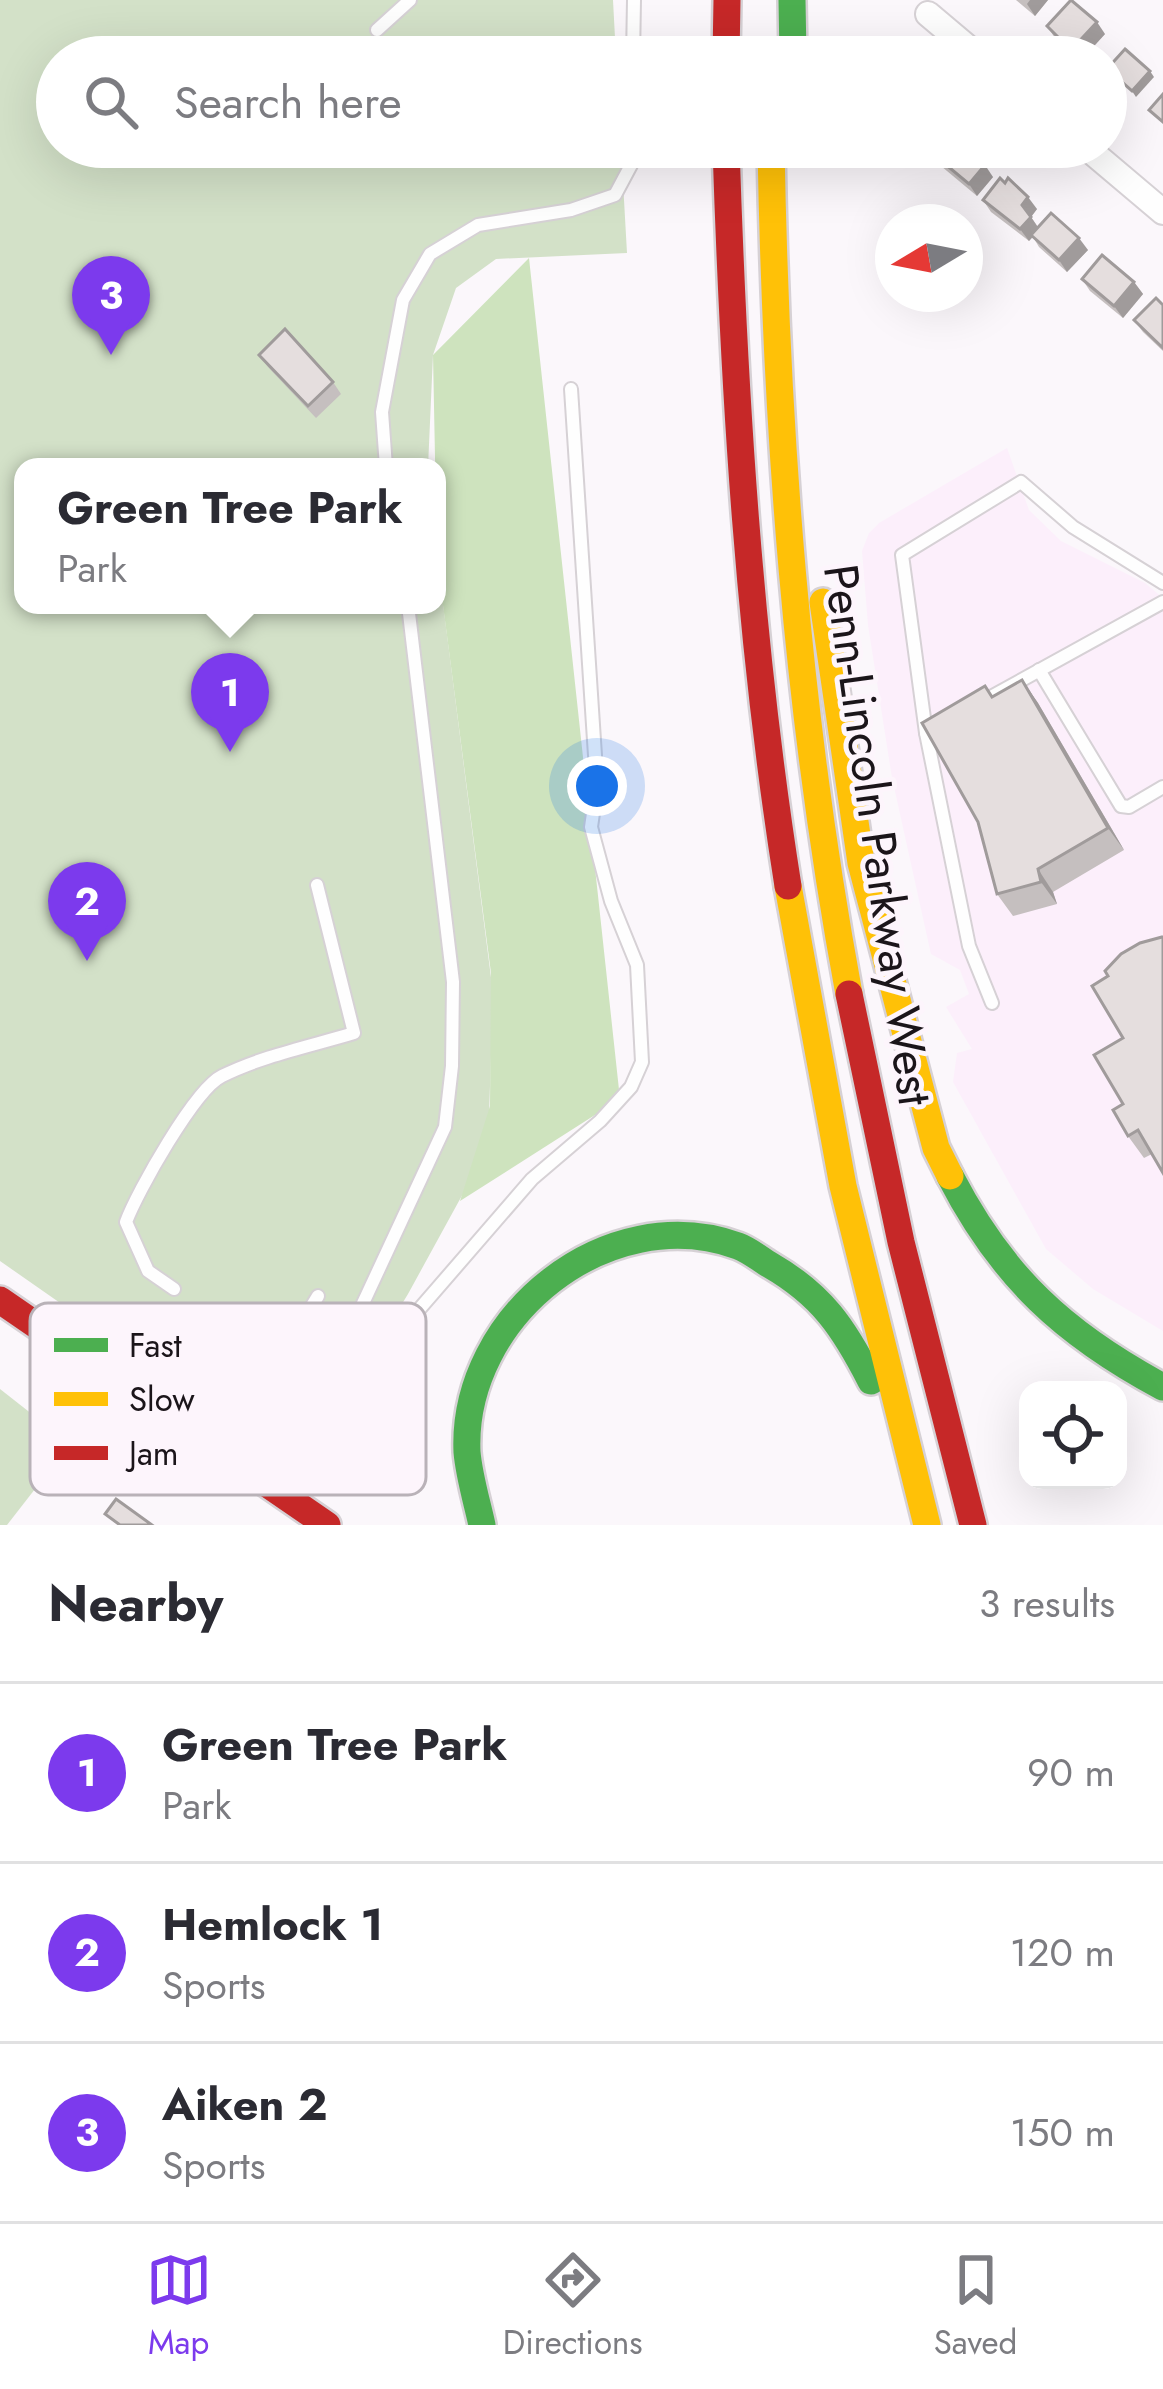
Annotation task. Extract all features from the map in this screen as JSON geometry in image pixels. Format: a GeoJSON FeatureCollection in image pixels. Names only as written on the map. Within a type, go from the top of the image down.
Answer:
{"type":"FeatureCollection","features":[{"type":"Feature","properties":{"kind":"main road"},"geometry":{"type":"LineString","coordinates":[[726,36],[727,0]]}},
{"type":"Feature","properties":{"kind":"main road"},"geometry":{"type":"LineString","coordinates":[[770,36],[771,0]]}},
{"type":"Feature","properties":{"kind":"main road"},"geometry":{"type":"LineString","coordinates":[[793,0],[794,36]]}},
{"type":"Feature","properties":{"kind":"main road","name":"Penn-Lincoln Parkway West"},"geometry":{"type":"LineString","coordinates":[[727,168],[740,485],[768,771],[837,1162],[927,1525]]}},
{"type":"Feature","properties":{"kind":"main road","name":"Penn-Lincoln Parkway West"},"geometry":{"type":"LineString","coordinates":[[771,168],[777,373],[812,765],[880,1153],[973,1525]]}},
{"type":"Feature","properties":{"kind":"main road"},"geometry":{"type":"LineString","coordinates":[[795,168],[797,277],[818,566],[861,863],[924,1110],[953,1186],[1018,1281],[1071,1332],[1163,1387]]}},
{"type":"Feature","properties":{"kind":"main road"},"geometry":{"type":"LineString","coordinates":[[482,1525],[466,1471],[465,1444],[473,1388],[497,1336],[532,1293],[575,1262],[651,1238],[704,1238],[730,1245],[779,1266],[802,1283],[823,1303],[858,1355],[912,1474]]}},
{"type":"Feature","properties":{"kind":"main road"},"geometry":{"type":"LineString","coordinates":[[0,1300],[30,1321]]}},
{"type":"Feature","properties":{"kind":"main road"},"geometry":{"type":"LineString","coordinates":[[297,1517],[327,1525]]}},
{"type":"Feature","properties":{"kind":"street"},"geometry":{"type":"LineString","coordinates":[[928,14],[954,36]]}},
{"type":"Feature","properties":{"kind":"street"},"geometry":{"type":"LineString","coordinates":[[1111,168],[1163,212]]}},
{"type":"Feature","properties":{"kind":"lane"},"geometry":{"type":"LineString","coordinates":[[376,30],[410,0]]}},
{"type":"Feature","properties":{"kind":"lane"},"geometry":{"type":"LineString","coordinates":[[633,36],[634,0]]}},
{"type":"Feature","properties":{"kind":"lane"},"geometry":{"type":"LineString","coordinates":[[385,458],[382,412],[403,300],[430,254],[478,225],[571,211],[615,195],[629,168]]}},
{"type":"Feature","properties":{"kind":"lane"},"geometry":{"type":"LineString","coordinates":[[425,1303],[532,1179],[631,1088],[642,1062],[637,964],[611,902],[591,827],[597,787],[571,389]]}},
{"type":"Feature","properties":{"kind":"lane"},"geometry":{"type":"LineString","coordinates":[[992,1003],[970,946],[926,733],[902,555],[1022,482],[1073,527],[1163,583]]}},
{"type":"Feature","properties":{"kind":"lane"},"geometry":{"type":"LineString","coordinates":[[926,733],[1163,602]]}},
{"type":"Feature","properties":{"kind":"lane"},"geometry":{"type":"LineString","coordinates":[[364,1303],[445,1127],[452,1066],[453,982],[409,614]]}},
{"type":"Feature","properties":{"kind":"lane"},"geometry":{"type":"LineString","coordinates":[[1040,670],[1121,806],[1129,807],[1163,787]]}},
{"type":"Feature","properties":{"kind":"lane"},"geometry":{"type":"LineString","coordinates":[[174,1288],[148,1271],[126,1222],[138,1190],[191,1112],[217,1078],[354,1033],[317,885]]}},
{"type":"Feature","properties":{"kind":"lane"},"geometry":{"type":"LineString","coordinates":[[314,1303],[318,1296]]}},
{"type":"Feature","properties":{"kind":"shaded area"},"geometry":{"type":"Polygon","coordinates":[[[1007,448],[1029,510],[1061,541],[1145,583],[1163,598],[1163,1331],[1093,1289],[1046,1249],[953,1082],[957,1053],[972,1049],[946,1007],[969,994],[960,970],[931,954],[892,778],[868,625],[862,551],[879,523],[1007,448]]]}},
{"type":"Feature","properties":{"kind":"green space"},"geometry":{"type":"Polygon","coordinates":[[[0,0],[613,0],[615,36],[36,36],[36,168],[622,168],[627,253],[496,259],[456,288],[433,355],[428,458],[14,458],[14,614],[444,614],[493,993],[488,1148],[403,1303],[60,1303],[0,1261],[0,0]]]}},
{"type":"Feature","properties":{"kind":"green space"},"geometry":{"type":"Polygon","coordinates":[[[529,258],[620,1099],[460,1201],[490,1106],[491,973],[444,614],[446,458],[435,458],[433,355],[529,258]]]}},
{"type":"Feature","properties":{"kind":"green space"},"geometry":{"type":"Polygon","coordinates":[[[0,1389],[30,1413],[30,1495],[7,1525],[0,1525],[0,1389]]]}},
{"type":"Feature","properties":{"kind":"building"},"geometry":{"type":"Polygon","coordinates":[[[1071,0],[1097,22],[1084,36],[1057,36],[1047,26],[1071,0]]]}},
{"type":"Feature","properties":{"kind":"building"},"geometry":{"type":"Polygon","coordinates":[[[1127,51],[1150,71],[1132,91],[1127,87],[1127,51]]]}},
{"type":"Feature","properties":{"kind":"building"},"geometry":{"type":"Polygon","coordinates":[[[1163,94],[1163,122],[1149,110],[1163,94]]]}},
{"type":"Feature","properties":{"kind":"building"},"geometry":{"type":"Polygon","coordinates":[[[950,168],[982,168],[969,184],[950,168]]]}},
{"type":"Feature","properties":{"kind":"building"},"geometry":{"type":"Polygon","coordinates":[[[1000,178],[1005,183],[1008,178],[1028,197],[1022,205],[1031,217],[1020,229],[983,200],[1000,178]]]}},
{"type":"Feature","properties":{"kind":"building"},"geometry":{"type":"Polygon","coordinates":[[[1051,213],[1079,238],[1059,260],[1031,235],[1051,213]]]}},
{"type":"Feature","properties":{"kind":"building"},"geometry":{"type":"Polygon","coordinates":[[[1102,255],[1134,282],[1114,306],[1082,279],[1102,255]]]}},
{"type":"Feature","properties":{"kind":"building"},"geometry":{"type":"Polygon","coordinates":[[[1156,298],[1163,305],[1163,348],[1134,320],[1156,298]]]}},
{"type":"Feature","properties":{"kind":"building"},"geometry":{"type":"Polygon","coordinates":[[[285,329],[333,382],[308,406],[259,355],[285,329]]]}},
{"type":"Feature","properties":{"kind":"building"},"geometry":{"type":"Polygon","coordinates":[[[1022,680],[1108,828],[1038,869],[1041,882],[997,894],[978,822],[922,723],[985,686],[992,697],[1022,680]]]}},
{"type":"Feature","properties":{"kind":"building"},"geometry":{"type":"Polygon","coordinates":[[[1162,937],[1163,1173],[1138,1130],[1128,1136],[1113,1110],[1123,1104],[1094,1055],[1123,1038],[1092,986],[1108,976],[1105,971],[1121,954],[1162,937]]]}},
{"type":"Feature","properties":{"kind":"building"},"geometry":{"type":"Polygon","coordinates":[[[116,1499],[152,1525],[120,1525],[105,1514],[116,1499]]]}},
{"type":"Feature","properties":{"kind":"traffic: fast"},"geometry":{"type":"LineString","coordinates":[[792,0],[793,36]]}},
{"type":"Feature","properties":{"kind":"traffic: fast"},"geometry":{"type":"LineString","coordinates":[[950,1176],[991,1244],[1039,1300],[1095,1346],[1163,1387]]}},
{"type":"Feature","properties":{"kind":"traffic: fast"},"geometry":{"type":"LineString","coordinates":[[482,1525],[467,1452],[472,1402],[489,1356],[516,1315],[552,1280],[594,1255],[640,1239],[689,1236],[742,1248],[818,1301],[841,1329],[871,1381]]}},
{"type":"Feature","properties":{"kind":"traffic: slow"},"geometry":{"type":"LineString","coordinates":[[772,168],[792,572],[816,783],[849,994]]}},
{"type":"Feature","properties":{"kind":"traffic: slow"},"geometry":{"type":"LineString","coordinates":[[823,602],[861,863],[936,1148],[950,1176]]}},
{"type":"Feature","properties":{"kind":"traffic: slow"},"geometry":{"type":"LineString","coordinates":[[788,886],[843,1186],[927,1525]]}},
{"type":"Feature","properties":{"kind":"traffic: jam"},"geometry":{"type":"LineString","coordinates":[[726,36],[727,0]]}},
{"type":"Feature","properties":{"kind":"traffic: jam"},"geometry":{"type":"LineString","coordinates":[[727,168],[745,517],[788,886]]}},
{"type":"Feature","properties":{"kind":"traffic: jam"},"geometry":{"type":"LineString","coordinates":[[849,994],[901,1242],[973,1525]]}},
{"type":"Feature","properties":{"kind":"traffic: jam"},"geometry":{"type":"LineString","coordinates":[[0,1300],[30,1321]]}},
{"type":"Feature","properties":{"kind":"traffic: jam"},"geometry":{"type":"LineString","coordinates":[[283,1495],[327,1525]]}},
{"type":"Feature","properties":{"kind":"place","name":"Aiken 2"},"geometry":{"type":"Point","coordinates":[111,355]}},
{"type":"Feature","properties":{"kind":"place","name":"Green Tree Park"},"geometry":{"type":"Point","coordinates":[230,752]}},
{"type":"Feature","properties":{"kind":"place","name":"Hemlock 1"},"geometry":{"type":"Point","coordinates":[87,961]}}]}
